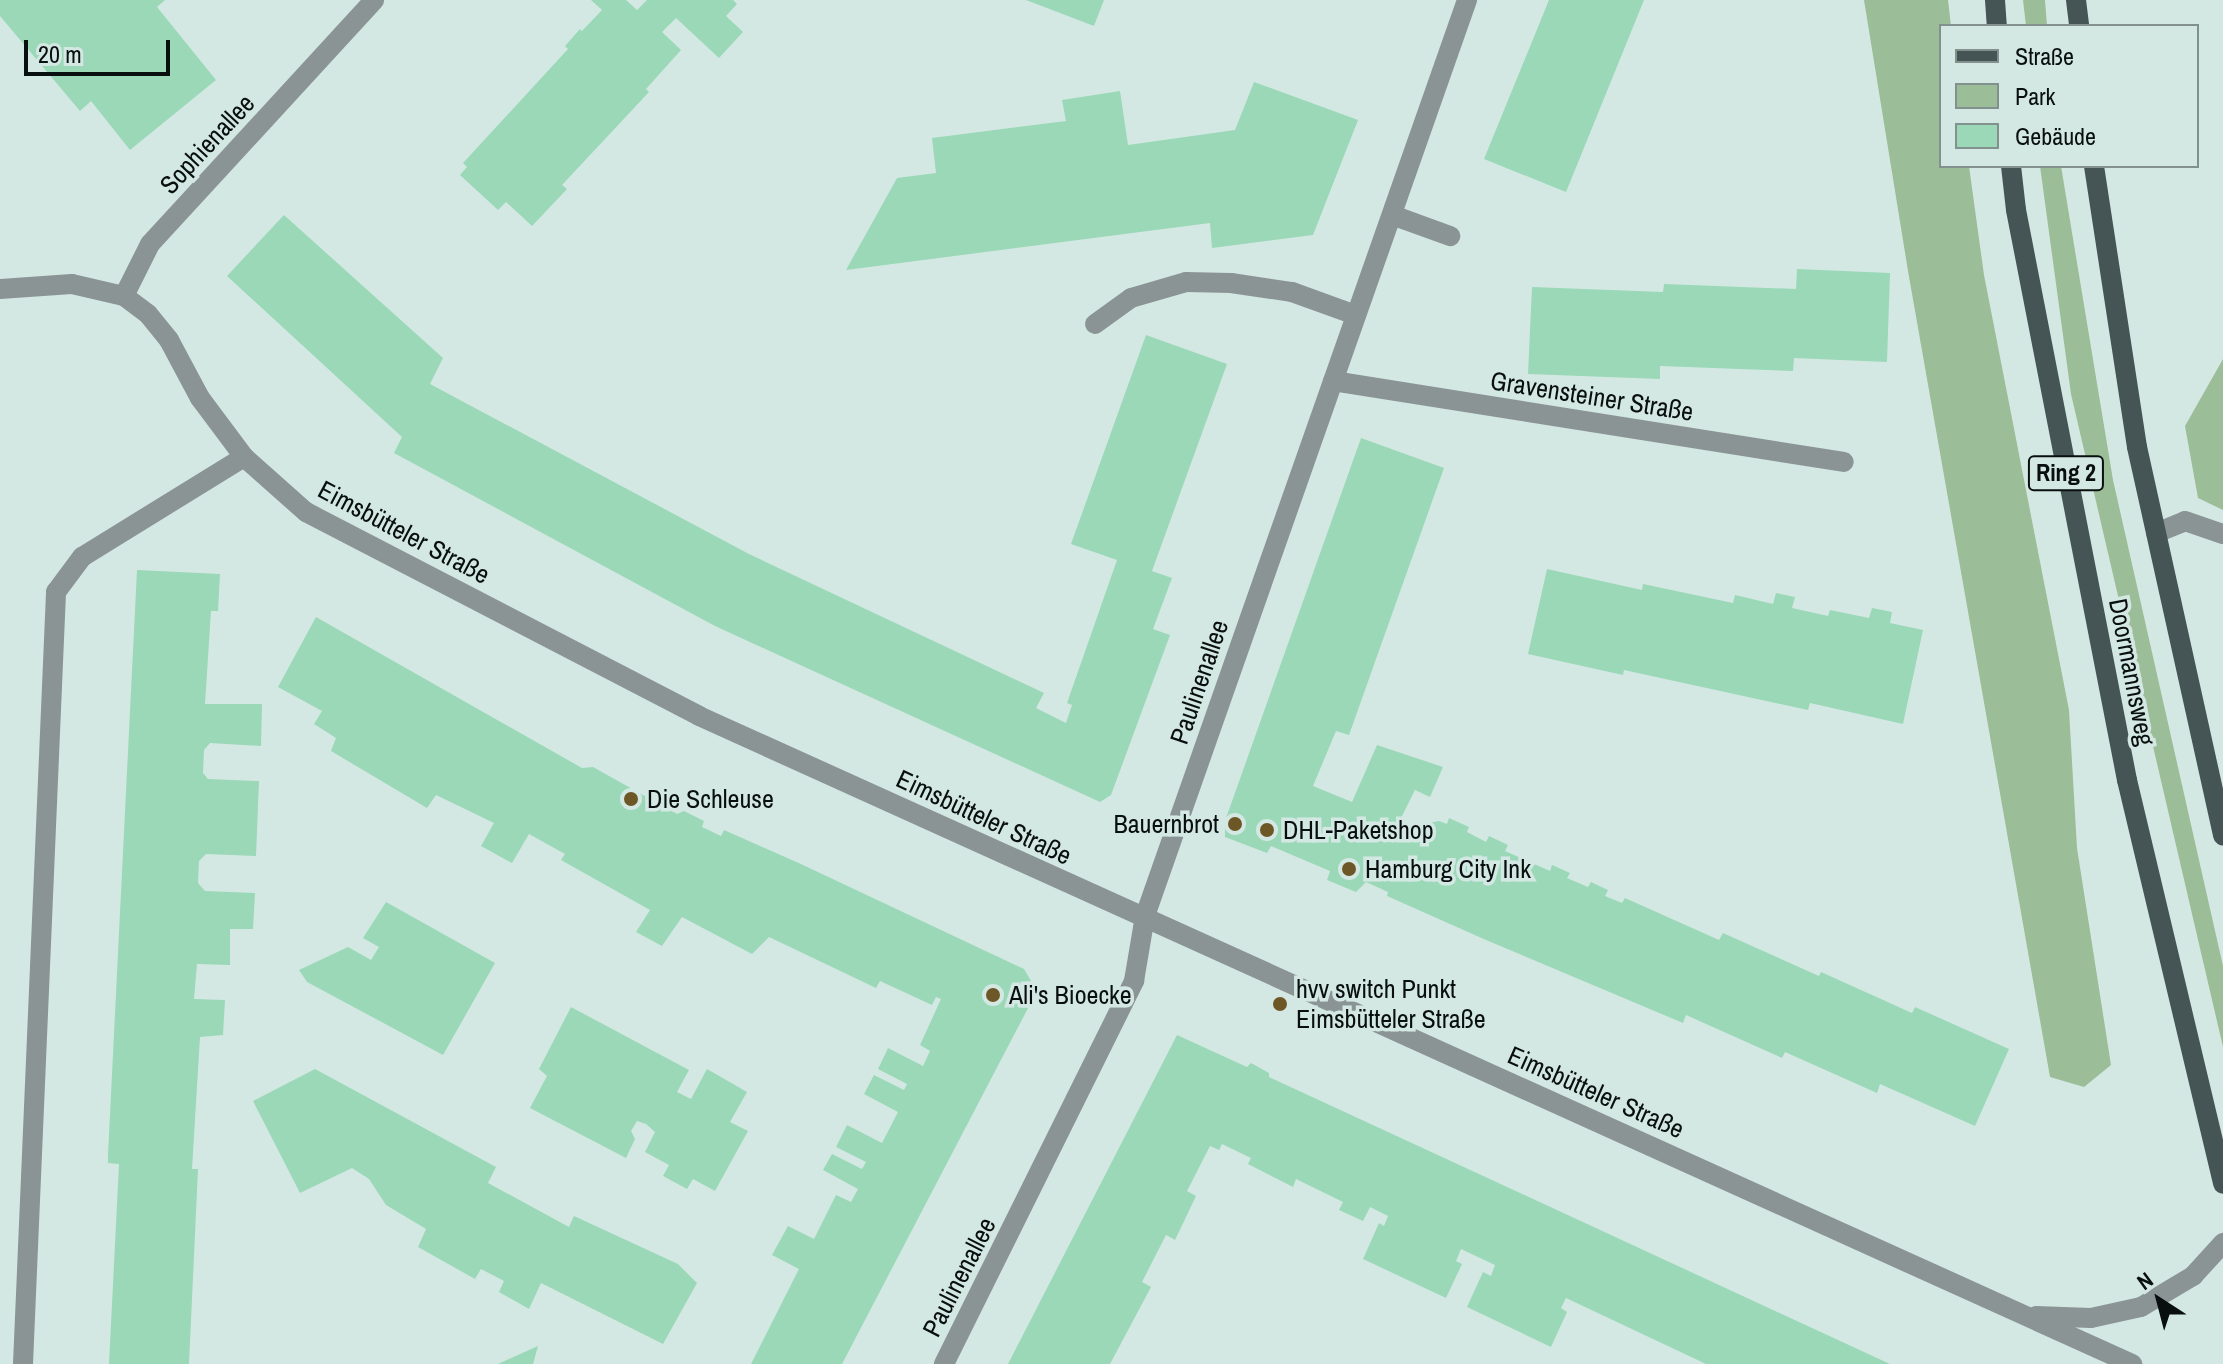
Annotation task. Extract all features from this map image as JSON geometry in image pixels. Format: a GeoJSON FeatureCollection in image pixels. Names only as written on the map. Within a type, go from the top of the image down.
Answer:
{"type":"FeatureCollection","features":[{"type":"Feature","properties":{"kind":"main road"},"geometry":{"type":"LineString","coordinates":[[1995,0],[1997,24]]}},
{"type":"Feature","properties":{"kind":"main road"},"geometry":{"type":"LineString","coordinates":[[2076,0],[2079,24]]}},
{"type":"Feature","properties":{"kind":"main road","name":"Doormannsweg"},"geometry":{"type":"LineString","coordinates":[[2011,168],[2016,210],[2127,780],[2223,1184]]}},
{"type":"Feature","properties":{"kind":"main road","name":"Doormannsweg"},"geometry":{"type":"LineString","coordinates":[[2094,168],[2137,447],[2223,836]]}},
{"type":"Feature","properties":{"kind":"street","name":"Sophienallee"},"geometry":{"type":"LineString","coordinates":[[124,296],[150,244],[374,0]]}},
{"type":"Feature","properties":{"kind":"street","name":"Paulinenallee"},"geometry":{"type":"LineString","coordinates":[[944,1364],[1121,1013],[1134,981],[1145,916],[1467,0]]}},
{"type":"Feature","properties":{"kind":"street"},"geometry":{"type":"LineString","coordinates":[[1392,215],[1450,236]]}},
{"type":"Feature","properties":{"kind":"street"},"geometry":{"type":"LineString","coordinates":[[1095,324],[1131,298],[1186,282],[1231,283],[1292,292],[1356,315]]}},
{"type":"Feature","properties":{"kind":"street","name":"Eimsbütteler Straße"},"geometry":{"type":"LineString","coordinates":[[0,289],[72,284],[124,296],[148,314],[169,340],[200,398],[244,457],[306,512],[699,716],[2132,1364]]}},
{"type":"Feature","properties":{"kind":"street","name":"Gravensteiner Straße"},"geometry":{"type":"LineString","coordinates":[[1333,381],[1844,462]]}},
{"type":"Feature","properties":{"kind":"street"},"geometry":{"type":"LineString","coordinates":[[23,1364],[56,592],[82,557],[244,457]]}},
{"type":"Feature","properties":{"kind":"street"},"geometry":{"type":"LineString","coordinates":[[2156,533],[2185,521],[2223,534]]}},
{"type":"Feature","properties":{"kind":"street","name":"Eimsbütteler Straße"},"geometry":{"type":"LineString","coordinates":[[2025,1315],[2091,1318],[2141,1307],[2193,1276],[2223,1243]]}},
{"type":"Feature","properties":{"kind":"green space"},"geometry":{"type":"Polygon","coordinates":[[[1864,0],[1948,0],[1951,24],[1939,24],[1939,168],[1969,168],[1984,275],[2069,710],[2077,848],[2111,1065],[2084,1087],[2050,1077],[1908,271],[1864,0]]]}},
{"type":"Feature","properties":{"kind":"green space"},"geometry":{"type":"Polygon","coordinates":[[[2023,0],[2045,0],[2047,24],[2026,24],[2023,0]]]}},
{"type":"Feature","properties":{"kind":"green space"},"geometry":{"type":"Polygon","coordinates":[[[2040,168],[2061,168],[2113,480],[2223,966],[2223,1047],[2071,394],[2040,168]]]}},
{"type":"Feature","properties":{"kind":"green space"},"geometry":{"type":"Polygon","coordinates":[[[2223,359],[2223,510],[2198,498],[2185,426],[2223,359]]]}},
{"type":"Feature","properties":{"kind":"building"},"geometry":{"type":"Polygon","coordinates":[[[0,0],[165,0],[157,7],[216,80],[130,150],[91,101],[80,111],[0,16],[0,0]]]}},
{"type":"Feature","properties":{"kind":"building"},"geometry":{"type":"Polygon","coordinates":[[[591,0],[626,0],[637,10],[647,0],[733,0],[737,4],[726,16],[743,32],[719,58],[676,18],[662,32],[681,50],[646,89],[649,92],[562,185],[567,189],[532,226],[506,202],[498,210],[460,175],[467,167],[463,163],[568,49],[565,46],[580,29],[582,31],[602,10],[591,0]]]}},
{"type":"Feature","properties":{"kind":"building"},"geometry":{"type":"Polygon","coordinates":[[[1026,0],[1104,0],[1094,26],[1026,0]]]}},
{"type":"Feature","properties":{"kind":"building"},"geometry":{"type":"Polygon","coordinates":[[[1549,0],[1644,0],[1566,192],[1484,159],[1549,0]]]}},
{"type":"Feature","properties":{"kind":"building"},"geometry":{"type":"Polygon","coordinates":[[[1254,82],[1358,120],[1313,235],[1212,248],[1210,223],[846,270],[897,178],[936,173],[932,138],[1066,121],[1062,100],[1120,91],[1128,145],[1235,130],[1254,82]]]}},
{"type":"Feature","properties":{"kind":"building"},"geometry":{"type":"Polygon","coordinates":[[[284,215],[443,358],[430,384],[749,554],[1044,693],[1036,708],[1066,723],[1072,705],[1067,703],[1117,560],[1071,544],[1146,335],[1227,364],[1152,571],[1172,578],[1153,629],[1170,635],[1111,795],[1100,802],[715,626],[394,453],[402,437],[227,276],[284,215]]]}},
{"type":"Feature","properties":{"kind":"building"},"geometry":{"type":"Polygon","coordinates":[[[1797,269],[1890,273],[1887,362],[1794,358],[1793,371],[1660,366],[1660,379],[1528,374],[1532,287],[1663,292],[1664,284],[1796,289],[1797,269]]]}},
{"type":"Feature","properties":{"kind":"building"},"geometry":{"type":"Polygon","coordinates":[[[1361,438],[1444,468],[1349,735],[1336,731],[1313,786],[1352,802],[1377,745],[1443,767],[1430,797],[1415,790],[1397,826],[1415,832],[1418,825],[1439,821],[1447,824],[1449,818],[1469,827],[1467,832],[1486,842],[1489,836],[1508,845],[1505,851],[1550,871],[1552,865],[1570,873],[1567,878],[1588,887],[1591,882],[1608,890],[1605,896],[1622,903],[1625,898],[1719,940],[1723,933],[1819,976],[1821,972],[1912,1013],[1915,1007],[2009,1049],[1975,1126],[1880,1084],[1877,1093],[1785,1052],[1782,1058],[1686,1015],[1683,1023],[1387,896],[1388,892],[1366,882],[1356,892],[1327,880],[1330,871],[1271,846],[1267,853],[1225,837],[1225,821],[1361,438]]]}},
{"type":"Feature","properties":{"kind":"building"},"geometry":{"type":"Polygon","coordinates":[[[1547,569],[1642,590],[1643,584],[1733,603],[1735,595],[1773,604],[1776,593],[1795,597],[1792,608],[1828,616],[1830,610],[1869,618],[1872,608],[1892,612],[1890,623],[1923,630],[1903,724],[1810,703],[1808,710],[1624,670],[1623,675],[1528,654],[1547,569]]]}},
{"type":"Feature","properties":{"kind":"building"},"geometry":{"type":"Polygon","coordinates":[[[137,570],[220,574],[218,611],[211,611],[205,704],[262,704],[261,746],[210,743],[204,750],[203,773],[208,779],[259,781],[256,856],[206,854],[199,861],[198,883],[205,891],[255,893],[253,929],[230,929],[230,965],[197,964],[194,999],[225,1000],[223,1035],[200,1037],[192,1169],[198,1169],[189,1364],[109,1364],[119,1164],[108,1163],[108,1155],[137,570]]]}},
{"type":"Feature","properties":{"kind":"building"},"geometry":{"type":"Polygon","coordinates":[[[316,617],[582,768],[593,767],[677,814],[684,811],[704,821],[702,827],[721,836],[724,830],[1024,969],[1037,991],[842,1364],[751,1364],[799,1269],[772,1255],[788,1226],[814,1239],[836,1195],[851,1202],[858,1189],[823,1170],[832,1154],[862,1169],[866,1162],[836,1147],[847,1125],[882,1143],[898,1112],[864,1094],[874,1075],[904,1090],[907,1084],[878,1069],[888,1048],[923,1066],[930,1051],[920,1045],[941,999],[936,997],[932,1005],[880,981],[876,988],[769,937],[752,954],[682,917],[662,946],[636,932],[650,910],[561,860],[565,854],[529,834],[512,863],[481,846],[494,823],[436,795],[427,808],[331,751],[336,738],[314,724],[322,711],[278,687],[316,617]]]}},
{"type":"Feature","properties":{"kind":"building"},"geometry":{"type":"Polygon","coordinates":[[[386,902],[495,963],[443,1055],[307,982],[299,970],[348,947],[371,960],[379,947],[363,938],[386,902]]]}},
{"type":"Feature","properties":{"kind":"building"},"geometry":{"type":"Polygon","coordinates":[[[571,1007],[689,1070],[677,1092],[691,1099],[707,1069],[747,1092],[730,1122],[748,1131],[715,1191],[693,1179],[687,1189],[663,1176],[669,1165],[645,1152],[655,1132],[646,1124],[637,1121],[631,1131],[635,1139],[626,1158],[530,1108],[547,1076],[539,1069],[571,1007]]]}},
{"type":"Feature","properties":{"kind":"building"},"geometry":{"type":"Polygon","coordinates":[[[1177,1035],[1247,1067],[1251,1063],[1269,1073],[1269,1077],[1890,1364],[1706,1364],[1566,1298],[1561,1308],[1567,1312],[1551,1347],[1467,1307],[1483,1272],[1491,1276],[1495,1265],[1461,1249],[1456,1261],[1462,1264],[1446,1298],[1363,1259],[1379,1223],[1384,1226],[1388,1216],[1370,1207],[1363,1221],[1339,1210],[1343,1202],[1296,1179],[1293,1187],[1248,1164],[1251,1158],[1222,1144],[1219,1150],[1210,1146],[1187,1191],[1196,1196],[1175,1240],[1166,1235],[1142,1282],[1151,1287],[1110,1364],[1008,1364],[1177,1035]]]}},
{"type":"Feature","properties":{"kind":"building"},"geometry":{"type":"Polygon","coordinates":[[[315,1069],[496,1167],[488,1183],[569,1227],[574,1216],[678,1264],[697,1283],[663,1344],[541,1283],[529,1309],[499,1292],[504,1281],[481,1269],[475,1279],[418,1247],[426,1229],[386,1205],[369,1179],[352,1168],[300,1193],[253,1101],[315,1069]]]}},
{"type":"Feature","properties":{"kind":"building"},"geometry":{"type":"Polygon","coordinates":[[[538,1346],[533,1364],[498,1364],[538,1346]]]}},
{"type":"Feature","properties":{"kind":"place","name":"Die Schleuse"},"geometry":{"type":"Point","coordinates":[631,799]}},
{"type":"Feature","properties":{"kind":"place","name":"Bauernbrot"},"geometry":{"type":"Point","coordinates":[1235,824]}},
{"type":"Feature","properties":{"kind":"place","name":"DHL-Paketshop"},"geometry":{"type":"Point","coordinates":[1267,830]}},
{"type":"Feature","properties":{"kind":"place","name":"Hamburg City Ink"},"geometry":{"type":"Point","coordinates":[1349,869]}},
{"type":"Feature","properties":{"kind":"place","name":"Ali's Bioecke"},"geometry":{"type":"Point","coordinates":[993,995]}},
{"type":"Feature","properties":{"kind":"place","name":"hvv switch Punkt Eimsbütteler Straße"},"geometry":{"type":"Point","coordinates":[1280,1004]}}]}
